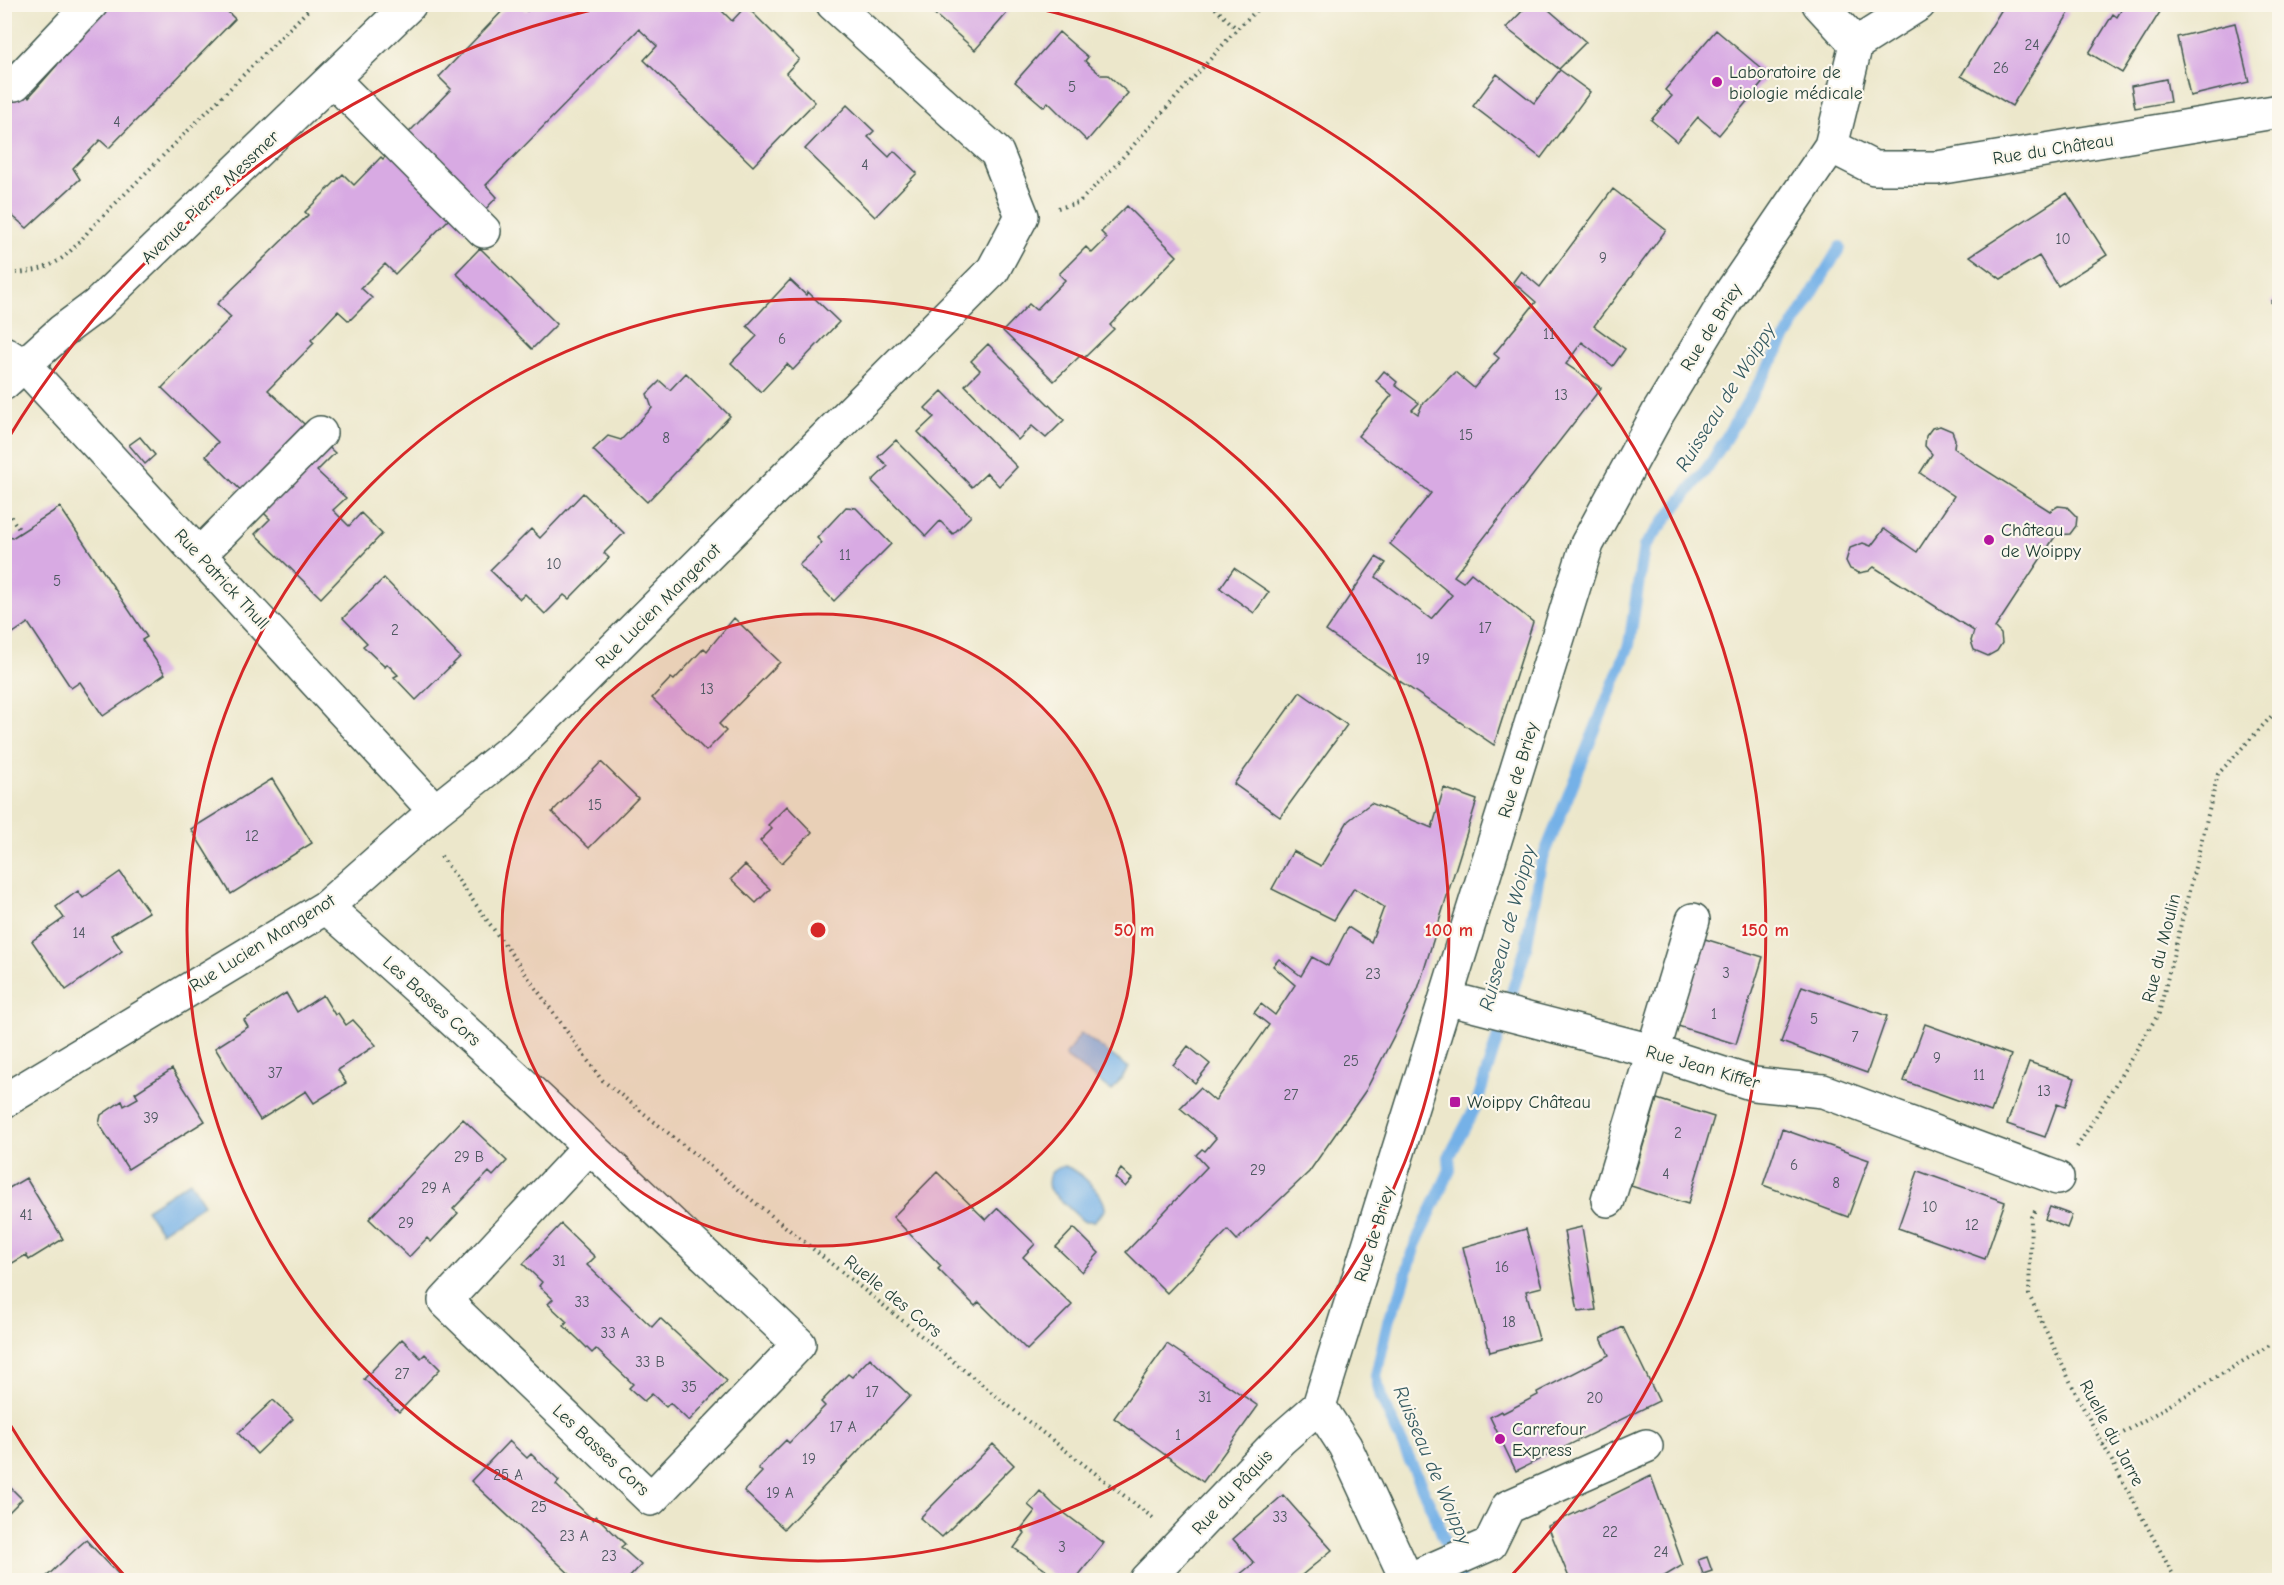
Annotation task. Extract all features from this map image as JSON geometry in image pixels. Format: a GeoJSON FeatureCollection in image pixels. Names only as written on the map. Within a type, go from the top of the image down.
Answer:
{"type":"FeatureCollection","features":[{"type":"Feature","properties":{"kind":"street"},"geometry":{"type":"LineString","coordinates":[[15,84],[91,4]]}},
{"type":"Feature","properties":{"kind":"street","name":"Avenue Pierre Messmer"},"geometry":{"type":"LineString","coordinates":[[11,367],[97,305],[410,4]]}},
{"type":"Feature","properties":{"kind":"street"},"geometry":{"type":"LineString","coordinates":[[833,4],[997,153],[1022,216]]}},
{"type":"Feature","properties":{"kind":"street"},"geometry":{"type":"LineString","coordinates":[[1819,4],[1856,44],[1919,4]]}},
{"type":"Feature","properties":{"kind":"street","name":"Rue de Briey"},"geometry":{"type":"LineString","coordinates":[[1319,1406],[1587,544],[1658,413],[1728,297],[1831,146],[1856,44]]}},
{"type":"Feature","properties":{"kind":"street"},"geometry":{"type":"LineString","coordinates":[[333,80],[484,231]]}},
{"type":"Feature","properties":{"kind":"street","name":"Rue du Château"},"geometry":{"type":"LineString","coordinates":[[1831,146],[1874,168],[1937,168],[2280,111]]}},
{"type":"Feature","properties":{"kind":"street","name":"Rue Lucien Mangenot"},"geometry":{"type":"LineString","coordinates":[[4,1101],[326,908],[427,818],[518,745],[993,270],[1022,216]]}},
{"type":"Feature","properties":{"kind":"street","name":"Rue Patrick Thull"},"geometry":{"type":"LineString","coordinates":[[11,367],[200,554],[427,818]]}},
{"type":"Feature","properties":{"kind":"street"},"geometry":{"type":"LineString","coordinates":[[200,554],[320,433]]}},
{"type":"Feature","properties":{"kind":"street","name":"Les Basses Cors"},"geometry":{"type":"LineString","coordinates":[[326,908],[417,986],[589,1147],[799,1344],[651,1499],[445,1301],[589,1147]]}},
{"type":"Feature","properties":{"kind":"street"},"geometry":{"type":"LineString","coordinates":[[1608,1200],[1693,920]]}},
{"type":"Feature","properties":{"kind":"street","name":"Rue Jean Kiffer"},"geometry":{"type":"LineString","coordinates":[[1446,998],[1652,1051],[1754,1084],[1823,1091],[2057,1178]]}},
{"type":"Feature","properties":{"kind":"street"},"geometry":{"type":"LineString","coordinates":[[1319,1406],[1429,1571],[1490,1544],[1508,1507],[1646,1446]]}},
{"type":"Feature","properties":{"kind":"street","name":"Rue du Pâquis"},"geometry":{"type":"LineString","coordinates":[[1146,1581],[1281,1440],[1319,1406]]}},
{"type":"Feature","properties":{"kind":"path"},"geometry":{"type":"LineString","coordinates":[[4,274],[37,272],[70,255],[92,227],[314,4]]}},
{"type":"Feature","properties":{"kind":"path"},"geometry":{"type":"LineString","coordinates":[[1211,4],[1237,29]]}},
{"type":"Feature","properties":{"kind":"path"},"geometry":{"type":"LineString","coordinates":[[1022,216],[1078,203],[1114,167],[1237,29],[1263,4]]}},
{"type":"Feature","properties":{"kind":"path"},"geometry":{"type":"LineString","coordinates":[[4,507],[21,532]]}},
{"type":"Feature","properties":{"kind":"path","name":"Rue du Moulin"},"geometry":{"type":"LineString","coordinates":[[2030,1295],[2031,1217],[2159,1013],[2218,774],[2280,707]]}},
{"type":"Feature","properties":{"kind":"path","name":"Ruelle des Cors"},"geometry":{"type":"LineString","coordinates":[[427,818],[600,1079],[1016,1412],[1161,1524]]}},
{"type":"Feature","properties":{"kind":"path","name":"Ruelle du Jarre"},"geometry":{"type":"LineString","coordinates":[[2030,1295],[2103,1444],[2176,1581]]}},
{"type":"Feature","properties":{"kind":"path"},"geometry":{"type":"LineString","coordinates":[[2103,1444],[2280,1340]]}},
{"type":"Feature","properties":{"kind":"water"},"geometry":{"type":"Polygon","coordinates":[[[1081,1033],[1129,1068],[1112,1091],[1065,1056],[1081,1033]]]}},
{"type":"Feature","properties":{"kind":"water"},"geometry":{"type":"Polygon","coordinates":[[[1064,1166],[1083,1177],[1101,1197],[1105,1210],[1094,1221],[1083,1221],[1049,1189],[1050,1174],[1064,1166]]]}},
{"type":"Feature","properties":{"kind":"water"},"geometry":{"type":"Polygon","coordinates":[[[190,1181],[204,1204],[161,1232],[146,1209],[190,1181]]]}},
{"type":"Feature","properties":{"kind":"building"},"geometry":{"type":"Polygon","coordinates":[[[106,4],[220,4],[235,19],[109,148],[100,140],[73,168],[80,179],[27,228],[4,209],[4,75],[29,97],[57,65],[54,58],[106,4]]]}},
{"type":"Feature","properties":{"kind":"building"},"geometry":{"type":"Polygon","coordinates":[[[509,4],[519,4],[527,11],[534,4],[715,4],[732,21],[746,6],[799,59],[786,73],[815,102],[753,166],[644,60],[657,46],[639,29],[486,185],[497,197],[464,232],[450,218],[395,274],[385,264],[361,288],[372,298],[349,321],[338,311],[311,340],[314,343],[268,390],[335,453],[317,471],[346,498],[333,510],[349,526],[361,513],[382,534],[321,598],[255,534],[270,519],[206,456],[218,442],[162,388],[231,317],[217,304],[308,215],[305,212],[343,174],[354,185],[381,157],[383,159],[451,89],[439,77],[509,4]]]}},
{"type":"Feature","properties":{"kind":"building"},"geometry":{"type":"Polygon","coordinates":[[[923,4],[1015,4],[975,50],[923,4]]]}},
{"type":"Feature","properties":{"kind":"building"},"geometry":{"type":"Polygon","coordinates":[[[1529,4],[1542,4],[1586,42],[1559,69],[1506,28],[1529,4]]]}},
{"type":"Feature","properties":{"kind":"building"},"geometry":{"type":"Polygon","coordinates":[[[2005,4],[2055,4],[2069,13],[2012,106],[1961,76],[2005,4]]]}},
{"type":"Feature","properties":{"kind":"building"},"geometry":{"type":"Polygon","coordinates":[[[2125,4],[2165,4],[2122,73],[2089,53],[2113,14],[2117,17],[2125,4]]]}},
{"type":"Feature","properties":{"kind":"building"},"geometry":{"type":"Polygon","coordinates":[[[2235,23],[2249,82],[2190,96],[2177,37],[2235,23]]]}},
{"type":"Feature","properties":{"kind":"building","name":"Laboratoire de biologie médicale"},"geometry":{"type":"Polygon","coordinates":[[[1716,30],[1769,75],[1719,135],[1698,117],[1677,142],[1651,120],[1672,96],[1665,90],[1716,30]]]}},
{"type":"Feature","properties":{"kind":"building"},"geometry":{"type":"Polygon","coordinates":[[[1059,32],[1088,57],[1085,61],[1101,75],[1108,75],[1128,93],[1087,141],[1048,102],[1044,107],[1015,82],[1059,32]]]}},
{"type":"Feature","properties":{"kind":"building"},"geometry":{"type":"Polygon","coordinates":[[[1560,70],[1590,92],[1541,158],[1473,106],[1497,74],[1534,103],[1560,70]]]}},
{"type":"Feature","properties":{"kind":"building"},"geometry":{"type":"Polygon","coordinates":[[[2166,79],[2170,102],[2135,108],[2131,86],[2166,79]]]}},
{"type":"Feature","properties":{"kind":"building"},"geometry":{"type":"Polygon","coordinates":[[[847,105],[874,131],[868,137],[889,157],[894,151],[917,173],[875,217],[805,149],[847,105]]]}},
{"type":"Feature","properties":{"kind":"building"},"geometry":{"type":"Polygon","coordinates":[[[1613,189],[1666,230],[1594,326],[1625,349],[1613,366],[1582,342],[1566,364],[1601,388],[1454,576],[1463,582],[1471,573],[1533,622],[1494,745],[1326,631],[1376,557],[1386,563],[1376,577],[1431,619],[1452,595],[1390,544],[1431,493],[1358,436],[1392,395],[1376,381],[1384,371],[1397,382],[1395,385],[1419,403],[1412,410],[1418,414],[1422,405],[1455,372],[1474,388],[1499,358],[1494,354],[1536,302],[1513,282],[1521,271],[1540,287],[1613,189]]]}},
{"type":"Feature","properties":{"kind":"building"},"geometry":{"type":"Polygon","coordinates":[[[2067,193],[2107,255],[2058,286],[2039,256],[2001,279],[1970,256],[2067,193]]]}},
{"type":"Feature","properties":{"kind":"building"},"geometry":{"type":"Polygon","coordinates":[[[1127,206],[1177,256],[1110,325],[1114,329],[1084,358],[1081,355],[1054,381],[1003,331],[1029,304],[1036,310],[1065,280],[1059,274],[1086,247],[1092,253],[1107,238],[1101,232],[1127,206]]]}},
{"type":"Feature","properties":{"kind":"building"},"geometry":{"type":"Polygon","coordinates":[[[480,248],[557,324],[532,349],[456,273],[480,248]]]}},
{"type":"Feature","properties":{"kind":"building"},"geometry":{"type":"Polygon","coordinates":[[[790,280],[806,295],[808,292],[839,322],[793,370],[787,364],[761,392],[731,363],[757,336],[747,326],[790,280]]]}},
{"type":"Feature","properties":{"kind":"building"},"geometry":{"type":"Polygon","coordinates":[[[2280,292],[2280,308],[2271,302],[2280,292]]]}},
{"type":"Feature","properties":{"kind":"building"},"geometry":{"type":"Polygon","coordinates":[[[988,344],[1064,420],[1046,438],[1032,426],[1018,440],[965,385],[980,370],[971,361],[988,344]]]}},
{"type":"Feature","properties":{"kind":"building"},"geometry":{"type":"Polygon","coordinates":[[[686,373],[730,416],[647,502],[593,450],[608,436],[621,440],[652,408],[647,394],[660,381],[670,390],[686,373]]]}},
{"type":"Feature","properties":{"kind":"building"},"geometry":{"type":"Polygon","coordinates":[[[942,391],[1017,467],[999,486],[987,473],[972,487],[918,432],[934,417],[925,408],[942,391]]]}},
{"type":"Feature","properties":{"kind":"building","name":"Château de Woippy"},"geometry":{"type":"Polygon","coordinates":[[[1940,426],[1952,431],[1955,439],[1954,448],[1976,464],[2050,511],[2058,506],[2067,507],[2077,517],[2076,526],[2070,534],[2056,535],[1995,628],[2001,634],[2002,643],[1997,651],[1988,656],[1974,650],[1971,641],[1974,631],[1874,567],[1869,571],[1859,573],[1850,569],[1846,561],[1850,548],[1863,543],[1871,546],[1884,529],[1917,552],[1954,496],[1920,473],[1932,454],[1925,446],[1926,436],[1932,428],[1940,426]]]}},
{"type":"Feature","properties":{"kind":"building"},"geometry":{"type":"Polygon","coordinates":[[[140,437],[155,455],[145,464],[129,445],[140,437]]]}},
{"type":"Feature","properties":{"kind":"building"},"geometry":{"type":"Polygon","coordinates":[[[896,440],[971,516],[953,534],[940,521],[926,536],[872,481],[888,466],[878,457],[896,440]]]}},
{"type":"Feature","properties":{"kind":"building"},"geometry":{"type":"Polygon","coordinates":[[[583,493],[624,533],[604,553],[609,558],[569,599],[564,595],[545,614],[525,594],[520,599],[490,570],[531,529],[540,538],[583,493]]]}},
{"type":"Feature","properties":{"kind":"building"},"geometry":{"type":"Polygon","coordinates":[[[60,507],[147,637],[142,640],[165,674],[103,716],[80,682],[71,688],[28,623],[4,639],[4,530],[12,538],[60,507]]]}},
{"type":"Feature","properties":{"kind":"building"},"geometry":{"type":"Polygon","coordinates":[[[846,507],[856,508],[891,544],[834,601],[799,565],[822,543],[817,538],[846,507]]]}},
{"type":"Feature","properties":{"kind":"building"},"geometry":{"type":"Polygon","coordinates":[[[1234,568],[1269,592],[1254,613],[1220,588],[1234,568]]]}},
{"type":"Feature","properties":{"kind":"building"},"geometry":{"type":"Polygon","coordinates":[[[384,578],[460,657],[416,700],[394,677],[398,675],[387,664],[385,667],[363,646],[367,643],[343,618],[384,578]]]}},
{"type":"Feature","properties":{"kind":"building"},"geometry":{"type":"Polygon","coordinates":[[[734,618],[780,662],[719,724],[726,731],[706,751],[652,698],[671,678],[674,680],[704,648],[707,651],[734,618]]]}},
{"type":"Feature","properties":{"kind":"building"},"geometry":{"type":"Polygon","coordinates":[[[1300,692],[1347,725],[1280,817],[1234,784],[1300,692]]]}},
{"type":"Feature","properties":{"kind":"building"},"geometry":{"type":"Polygon","coordinates":[[[601,762],[638,798],[589,848],[552,812],[601,762]]]}},
{"type":"Feature","properties":{"kind":"building"},"geometry":{"type":"Polygon","coordinates":[[[272,779],[312,843],[231,894],[191,829],[272,779]]]}},
{"type":"Feature","properties":{"kind":"building"},"geometry":{"type":"Polygon","coordinates":[[[1444,788],[1477,800],[1418,989],[1366,1090],[1309,1172],[1237,1240],[1228,1230],[1167,1293],[1126,1252],[1207,1167],[1196,1155],[1202,1149],[1205,1151],[1216,1138],[1180,1108],[1200,1088],[1215,1101],[1269,1025],[1254,1013],[1261,1004],[1275,1015],[1295,985],[1273,966],[1279,959],[1301,976],[1312,957],[1328,966],[1348,927],[1371,942],[1384,907],[1354,888],[1334,920],[1272,889],[1293,851],[1321,866],[1348,821],[1371,803],[1432,828],[1444,788]]]}},
{"type":"Feature","properties":{"kind":"building"},"geometry":{"type":"Polygon","coordinates":[[[787,806],[812,832],[782,863],[760,841],[772,829],[768,825],[787,806]]]}},
{"type":"Feature","properties":{"kind":"building"},"geometry":{"type":"Polygon","coordinates":[[[745,865],[770,889],[756,903],[731,879],[745,865]]]}},
{"type":"Feature","properties":{"kind":"building"},"geometry":{"type":"Polygon","coordinates":[[[120,872],[149,912],[111,935],[122,951],[66,990],[32,941],[64,918],[56,907],[78,891],[83,898],[120,872]]]}},
{"type":"Feature","properties":{"kind":"building"},"geometry":{"type":"Polygon","coordinates":[[[1705,939],[1763,957],[1736,1044],[1678,1026],[1705,939]]]}},
{"type":"Feature","properties":{"kind":"building"},"geometry":{"type":"Polygon","coordinates":[[[1802,986],[1887,1016],[1867,1073],[1781,1042],[1802,986]]]}},
{"type":"Feature","properties":{"kind":"building"},"geometry":{"type":"Polygon","coordinates":[[[286,993],[297,1012],[323,995],[335,1015],[338,1013],[346,1025],[353,1020],[376,1045],[338,1070],[346,1083],[314,1103],[306,1091],[260,1120],[215,1048],[248,1027],[244,1020],[286,993]]]}},
{"type":"Feature","properties":{"kind":"building"},"geometry":{"type":"Polygon","coordinates":[[[1925,1024],[2011,1055],[1991,1112],[1904,1081],[1925,1024]]]}},
{"type":"Feature","properties":{"kind":"building"},"geometry":{"type":"Polygon","coordinates":[[[1188,1046],[1210,1064],[1195,1083],[1173,1065],[1188,1046]]]}},
{"type":"Feature","properties":{"kind":"building"},"geometry":{"type":"Polygon","coordinates":[[[2029,1062],[2075,1078],[2065,1107],[2057,1104],[2045,1137],[2007,1124],[2029,1062]]]}},
{"type":"Feature","properties":{"kind":"building"},"geometry":{"type":"Polygon","coordinates":[[[172,1069],[205,1121],[128,1169],[99,1124],[101,1115],[122,1101],[124,1106],[138,1098],[135,1093],[172,1069]]]}},
{"type":"Feature","properties":{"kind":"building"},"geometry":{"type":"Polygon","coordinates":[[[1657,1099],[1714,1117],[1688,1204],[1631,1186],[1657,1099]]]}},
{"type":"Feature","properties":{"kind":"building"},"geometry":{"type":"Polygon","coordinates":[[[463,1119],[507,1161],[493,1176],[489,1172],[453,1209],[458,1213],[431,1242],[427,1238],[409,1257],[369,1219],[463,1119]]]}},
{"type":"Feature","properties":{"kind":"building"},"geometry":{"type":"Polygon","coordinates":[[[1782,1129],[1869,1160],[1848,1217],[1763,1185],[1782,1129]]]}},
{"type":"Feature","properties":{"kind":"building"},"geometry":{"type":"Polygon","coordinates":[[[1121,1169],[1132,1179],[1125,1187],[1115,1178],[1121,1169]]]}},
{"type":"Feature","properties":{"kind":"building"},"geometry":{"type":"Polygon","coordinates":[[[1918,1171],[2005,1202],[1985,1259],[1898,1228],[1918,1171]]]}},
{"type":"Feature","properties":{"kind":"building"},"geometry":{"type":"Polygon","coordinates":[[[937,1172],[986,1220],[998,1208],[1035,1244],[1023,1257],[1072,1305],[1027,1350],[979,1302],[975,1306],[938,1269],[941,1266],[893,1217],[937,1172]]]}},
{"type":"Feature","properties":{"kind":"building"},"geometry":{"type":"Polygon","coordinates":[[[26,1178],[63,1239],[29,1260],[26,1255],[4,1268],[4,1191],[26,1178]]]}},
{"type":"Feature","properties":{"kind":"building"},"geometry":{"type":"Polygon","coordinates":[[[2050,1207],[2072,1215],[2067,1228],[2045,1219],[2050,1207]]]}},
{"type":"Feature","properties":{"kind":"building"},"geometry":{"type":"Polygon","coordinates":[[[561,1224],[595,1257],[587,1265],[652,1327],[660,1318],[727,1381],[689,1421],[670,1403],[666,1407],[652,1394],[644,1401],[629,1388],[633,1384],[596,1349],[592,1353],[564,1326],[567,1322],[548,1304],[553,1299],[539,1286],[542,1282],[523,1264],[561,1224]]]}},
{"type":"Feature","properties":{"kind":"building"},"geometry":{"type":"Polygon","coordinates":[[[1582,1227],[1596,1310],[1578,1312],[1564,1231],[1582,1227]]]}},
{"type":"Feature","properties":{"kind":"building"},"geometry":{"type":"Polygon","coordinates":[[[1074,1228],[1099,1253],[1082,1272],[1056,1247],[1074,1228]]]}},
{"type":"Feature","properties":{"kind":"building"},"geometry":{"type":"Polygon","coordinates":[[[1526,1229],[1542,1287],[1526,1291],[1539,1339],[1490,1352],[1463,1247],[1526,1229]]]}},
{"type":"Feature","properties":{"kind":"building"},"geometry":{"type":"Polygon","coordinates":[[[1623,1327],[1659,1401],[1516,1471],[1490,1417],[1538,1395],[1537,1392],[1609,1355],[1601,1338],[1623,1327]]]}},
{"type":"Feature","properties":{"kind":"building"},"geometry":{"type":"Polygon","coordinates":[[[402,1339],[421,1358],[425,1354],[440,1369],[399,1412],[364,1379],[402,1339]]]}},
{"type":"Feature","properties":{"kind":"building"},"geometry":{"type":"Polygon","coordinates":[[[1167,1344],[1258,1406],[1203,1482],[1114,1418],[1167,1344]]]}},
{"type":"Feature","properties":{"kind":"building"},"geometry":{"type":"Polygon","coordinates":[[[870,1358],[910,1396],[784,1529],[744,1491],[762,1472],[758,1468],[786,1440],[789,1443],[825,1406],[821,1402],[848,1374],[852,1377],[870,1358]]]}},
{"type":"Feature","properties":{"kind":"building"},"geometry":{"type":"Polygon","coordinates":[[[273,1400],[293,1419],[257,1454],[238,1433],[273,1400]]]}},
{"type":"Feature","properties":{"kind":"building"},"geometry":{"type":"Polygon","coordinates":[[[509,1441],[527,1458],[531,1454],[559,1481],[556,1485],[593,1520],[596,1516],[625,1544],[621,1547],[641,1565],[627,1580],[576,1580],[471,1481],[509,1441]]]}},
{"type":"Feature","properties":{"kind":"building"},"geometry":{"type":"Polygon","coordinates":[[[993,1444],[1014,1465],[942,1537],[920,1518],[993,1444]]]}},
{"type":"Feature","properties":{"kind":"building"},"geometry":{"type":"Polygon","coordinates":[[[1651,1476],[1683,1565],[1658,1580],[1570,1580],[1548,1526],[1651,1476]]]}},
{"type":"Feature","properties":{"kind":"building"},"geometry":{"type":"Polygon","coordinates":[[[4,1481],[22,1499],[4,1517],[4,1481]]]}},
{"type":"Feature","properties":{"kind":"building"},"geometry":{"type":"Polygon","coordinates":[[[1040,1491],[1055,1506],[1104,1543],[1075,1580],[1060,1580],[1014,1548],[1025,1533],[1021,1529],[1035,1511],[1028,1505],[1040,1491]]]}},
{"type":"Feature","properties":{"kind":"building"},"geometry":{"type":"Polygon","coordinates":[[[1283,1495],[1332,1550],[1296,1580],[1233,1580],[1254,1563],[1233,1539],[1283,1495]]]}},
{"type":"Feature","properties":{"kind":"building"},"geometry":{"type":"Polygon","coordinates":[[[86,1540],[124,1580],[43,1580],[78,1547],[86,1540]]]}},
{"type":"Feature","properties":{"kind":"building"},"geometry":{"type":"Polygon","coordinates":[[[1707,1557],[1712,1571],[1703,1574],[1698,1560],[1707,1557]]]}},
{"type":"Feature","properties":{"kind":"waterway","name":"Ruisseau de Woippy"},"geometry":{"type":"LineString","coordinates":[[1460,1580],[1436,1518],[1381,1397],[1376,1376],[1389,1318],[1400,1295],[1415,1245],[1450,1170],[1449,1157],[1476,1106],[1526,948],[1541,863],[1629,645],[1644,547],[1711,463],[1840,247]]}},
{"type":"Feature","properties":{"kind":"place","name":"Laboratoire de biologie médicale"},"geometry":{"type":"Point","coordinates":[1717,82]}},
{"type":"Feature","properties":{"kind":"place","name":"Château de Woippy"},"geometry":{"type":"Point","coordinates":[1989,540]}},
{"type":"Feature","properties":{"kind":"place","name":"Woippy Château"},"geometry":{"type":"Point","coordinates":[1455,1102]}},
{"type":"Feature","properties":{"kind":"place","name":"Carrefour Express"},"geometry":{"type":"Point","coordinates":[1500,1439]}}]}
